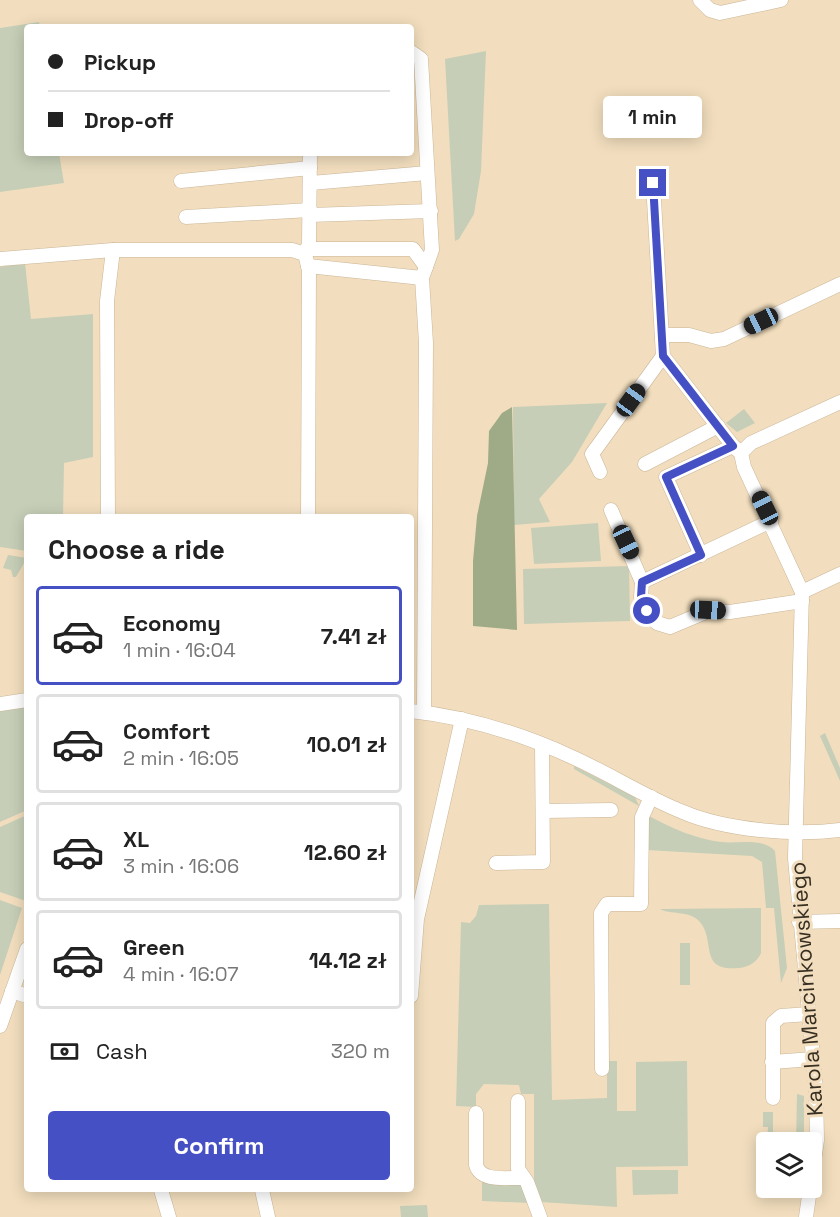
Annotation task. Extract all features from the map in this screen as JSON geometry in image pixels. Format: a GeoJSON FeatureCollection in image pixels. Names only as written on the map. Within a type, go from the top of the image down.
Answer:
{"type":"FeatureCollection","features":[{"type":"Feature","properties":{"kind":"street"},"geometry":{"type":"LineString","coordinates":[[700,0],[710,10],[720,13],[737,4],[781,0]]}},
{"type":"Feature","properties":{"kind":"street"},"geometry":{"type":"LineString","coordinates":[[414,54],[421,59],[417,94],[426,134],[432,250],[424,272],[426,343],[417,711],[462,719],[542,745],[572,757],[683,813],[715,823],[795,832],[840,830]]}},
{"type":"Feature","properties":{"kind":"street"},"geometry":{"type":"LineString","coordinates":[[414,135],[426,134]]}},
{"type":"Feature","properties":{"kind":"street"},"geometry":{"type":"LineString","coordinates":[[308,514],[307,256],[311,183],[310,156]]}},
{"type":"Feature","properties":{"kind":"street"},"geometry":{"type":"LineString","coordinates":[[181,181],[310,168]]}},
{"type":"Feature","properties":{"kind":"street"},"geometry":{"type":"LineString","coordinates":[[311,183],[427,173]]}},
{"type":"Feature","properties":{"kind":"street"},"geometry":{"type":"LineString","coordinates":[[653,183],[663,356],[737,449],[771,521],[802,597]]}},
{"type":"Feature","properties":{"kind":"street"},"geometry":{"type":"LineString","coordinates":[[186,217],[431,211]]}},
{"type":"Feature","properties":{"kind":"street"},"geometry":{"type":"LineString","coordinates":[[307,256],[413,249],[424,272]]}},
{"type":"Feature","properties":{"kind":"street"},"geometry":{"type":"LineString","coordinates":[[0,259],[113,250],[292,250],[307,256],[424,272]]}},
{"type":"Feature","properties":{"kind":"street"},"geometry":{"type":"LineString","coordinates":[[108,514],[107,301],[113,250]]}},
{"type":"Feature","properties":{"kind":"street"},"geometry":{"type":"LineString","coordinates":[[662,335],[689,335],[711,341],[724,339],[840,284]]}},
{"type":"Feature","properties":{"kind":"street"},"geometry":{"type":"LineString","coordinates":[[600,472],[592,454],[663,356]]}},
{"type":"Feature","properties":{"kind":"street"},"geometry":{"type":"LineString","coordinates":[[701,555],[666,477],[751,443],[840,402]]}},
{"type":"Feature","properties":{"kind":"street"},"geometry":{"type":"LineString","coordinates":[[645,464],[718,426]]}},
{"type":"Feature","properties":{"kind":"street"},"geometry":{"type":"LineString","coordinates":[[611,510],[642,582],[641,597],[647,611],[657,623],[670,627],[708,610],[730,612],[802,597],[839,577]]}},
{"type":"Feature","properties":{"kind":"street"},"geometry":{"type":"LineString","coordinates":[[642,582],[771,521]]}},
{"type":"Feature","properties":{"kind":"street","name":"Karola Marcinkowskiego"},"geometry":{"type":"LineString","coordinates":[[802,597],[795,832],[800,922],[813,1059],[815,1132]]}},
{"type":"Feature","properties":{"kind":"street"},"geometry":{"type":"LineString","coordinates":[[0,704],[24,700]]}},
{"type":"Feature","properties":{"kind":"street"},"geometry":{"type":"LineString","coordinates":[[414,958],[417,919],[462,719]]}},
{"type":"Feature","properties":{"kind":"street"},"geometry":{"type":"LineString","coordinates":[[496,863],[543,862],[542,745]]}},
{"type":"Feature","properties":{"kind":"street"},"geometry":{"type":"LineString","coordinates":[[602,1069],[601,913],[607,904],[641,904],[642,817],[651,797]]}},
{"type":"Feature","properties":{"kind":"street"},"geometry":{"type":"LineString","coordinates":[[543,811],[610,810]]}},
{"type":"Feature","properties":{"kind":"street"},"geometry":{"type":"LineString","coordinates":[[800,922],[840,921]]}},
{"type":"Feature","properties":{"kind":"street"},"geometry":{"type":"LineString","coordinates":[[0,1026],[24,957]]}},
{"type":"Feature","properties":{"kind":"street"},"geometry":{"type":"LineString","coordinates":[[12,991],[24,995]]}},
{"type":"Feature","properties":{"kind":"street"},"geometry":{"type":"LineString","coordinates":[[772,1098],[771,1031],[775,1020],[781,1016],[809,1014]]}},
{"type":"Feature","properties":{"kind":"street"},"geometry":{"type":"LineString","coordinates":[[772,1062],[813,1059]]}},
{"type":"Feature","properties":{"kind":"street"},"geometry":{"type":"LineString","coordinates":[[518,1101],[518,1169],[540,1217]]}},
{"type":"Feature","properties":{"kind":"street"},"geometry":{"type":"LineString","coordinates":[[476,1113],[476,1165],[479,1172],[485,1176],[524,1178]]}},
{"type":"Feature","properties":{"kind":"street"},"geometry":{"type":"LineString","coordinates":[[162,1192],[169,1217]]}},
{"type":"Feature","properties":{"kind":"street"},"geometry":{"type":"LineString","coordinates":[[262,1192],[268,1217]]}},
{"type":"Feature","properties":{"kind":"street","name":"Karola Marcinkowskiego"},"geometry":{"type":"LineString","coordinates":[[806,1217],[809,1198]]}},
{"type":"Feature","properties":{"kind":"green space"},"geometry":{"type":"Polygon","coordinates":[[[24,24],[24,156],[60,156],[64,183],[0,192],[0,28],[24,24]]]}},
{"type":"Feature","properties":{"kind":"green space"},"geometry":{"type":"Polygon","coordinates":[[[486,51],[481,171],[474,214],[459,239],[455,241],[445,59],[486,51]]]}},
{"type":"Feature","properties":{"kind":"green space"},"geometry":{"type":"Polygon","coordinates":[[[25,263],[31,319],[93,314],[93,457],[64,463],[63,514],[24,514],[24,551],[0,547],[0,267],[25,263]]]}},
{"type":"Feature","properties":{"kind":"green space"},"geometry":{"type":"Polygon","coordinates":[[[607,403],[572,462],[539,499],[550,522],[514,525],[513,407],[607,403]]]}},
{"type":"Feature","properties":{"kind":"green space"},"geometry":{"type":"Polygon","coordinates":[[[512,407],[517,630],[473,626],[473,561],[477,516],[488,463],[489,431],[502,413],[512,407]]]}},
{"type":"Feature","properties":{"kind":"green space"},"geometry":{"type":"Polygon","coordinates":[[[744,409],[755,423],[737,432],[726,423],[744,409]]]}},
{"type":"Feature","properties":{"kind":"green space"},"geometry":{"type":"Polygon","coordinates":[[[598,523],[601,561],[534,564],[531,528],[598,523]]]}},
{"type":"Feature","properties":{"kind":"green space"},"geometry":{"type":"Polygon","coordinates":[[[8,555],[24,558],[24,563],[16,577],[13,577],[11,570],[3,568],[8,555]]]}},
{"type":"Feature","properties":{"kind":"green space"},"geometry":{"type":"Polygon","coordinates":[[[629,566],[630,621],[524,624],[523,569],[629,566]]]}},
{"type":"Feature","properties":{"kind":"green space"},"geometry":{"type":"Polygon","coordinates":[[[24,706],[24,811],[0,822],[0,710],[24,706]]]}},
{"type":"Feature","properties":{"kind":"green space"},"geometry":{"type":"Polygon","coordinates":[[[825,733],[840,768],[840,781],[820,736],[825,733]]]}},
{"type":"Feature","properties":{"kind":"green space"},"geometry":{"type":"Polygon","coordinates":[[[574,766],[635,797],[639,806],[574,769],[574,766]]]}},
{"type":"Feature","properties":{"kind":"green space"},"geometry":{"type":"Polygon","coordinates":[[[24,816],[24,900],[0,892],[0,827],[24,816]]]}},
{"type":"Feature","properties":{"kind":"green space"},"geometry":{"type":"Polygon","coordinates":[[[649,816],[693,836],[721,842],[763,844],[775,851],[787,968],[781,983],[774,908],[766,908],[762,862],[752,856],[646,850],[649,816]]]}},
{"type":"Feature","properties":{"kind":"green space"},"geometry":{"type":"Polygon","coordinates":[[[0,900],[22,908],[0,975],[0,900]]]}},
{"type":"Feature","properties":{"kind":"green space"},"geometry":{"type":"Polygon","coordinates":[[[549,904],[552,1100],[607,1098],[607,1061],[617,1061],[617,1111],[636,1111],[636,1062],[687,1061],[688,1166],[616,1167],[617,1207],[541,1202],[534,1183],[534,1094],[521,1094],[519,1085],[484,1084],[476,1094],[476,1107],[456,1106],[461,922],[470,923],[476,916],[479,905],[549,904]]]}},
{"type":"Feature","properties":{"kind":"green space"},"geometry":{"type":"Polygon","coordinates":[[[761,908],[761,953],[752,964],[739,968],[726,968],[713,960],[704,929],[695,918],[660,909],[761,908]]]}},
{"type":"Feature","properties":{"kind":"green space"},"geometry":{"type":"Polygon","coordinates":[[[680,943],[690,943],[690,985],[680,985],[680,943]]]}},
{"type":"Feature","properties":{"kind":"green space"},"geometry":{"type":"Polygon","coordinates":[[[797,1094],[804,1096],[804,1132],[796,1132],[797,1094]]]}},
{"type":"Feature","properties":{"kind":"green space"},"geometry":{"type":"Polygon","coordinates":[[[763,1112],[773,1112],[773,1132],[768,1132],[768,1127],[763,1127],[763,1112]]]}},
{"type":"Feature","properties":{"kind":"green space"},"geometry":{"type":"Polygon","coordinates":[[[632,1170],[678,1170],[678,1194],[633,1195],[632,1170]]]}},
{"type":"Feature","properties":{"kind":"green space"},"geometry":{"type":"Polygon","coordinates":[[[482,1182],[522,1185],[531,1203],[482,1201],[482,1182]]]}},
{"type":"Feature","properties":{"kind":"green space"},"geometry":{"type":"Polygon","coordinates":[[[427,1205],[428,1217],[401,1217],[400,1206],[427,1205]]]}},
{"type":"Feature","properties":{"kind":"route"},"geometry":{"type":"LineString","coordinates":[[647,611],[641,597],[642,582],[701,555],[666,477],[733,446],[663,356],[653,183]]}}]}
